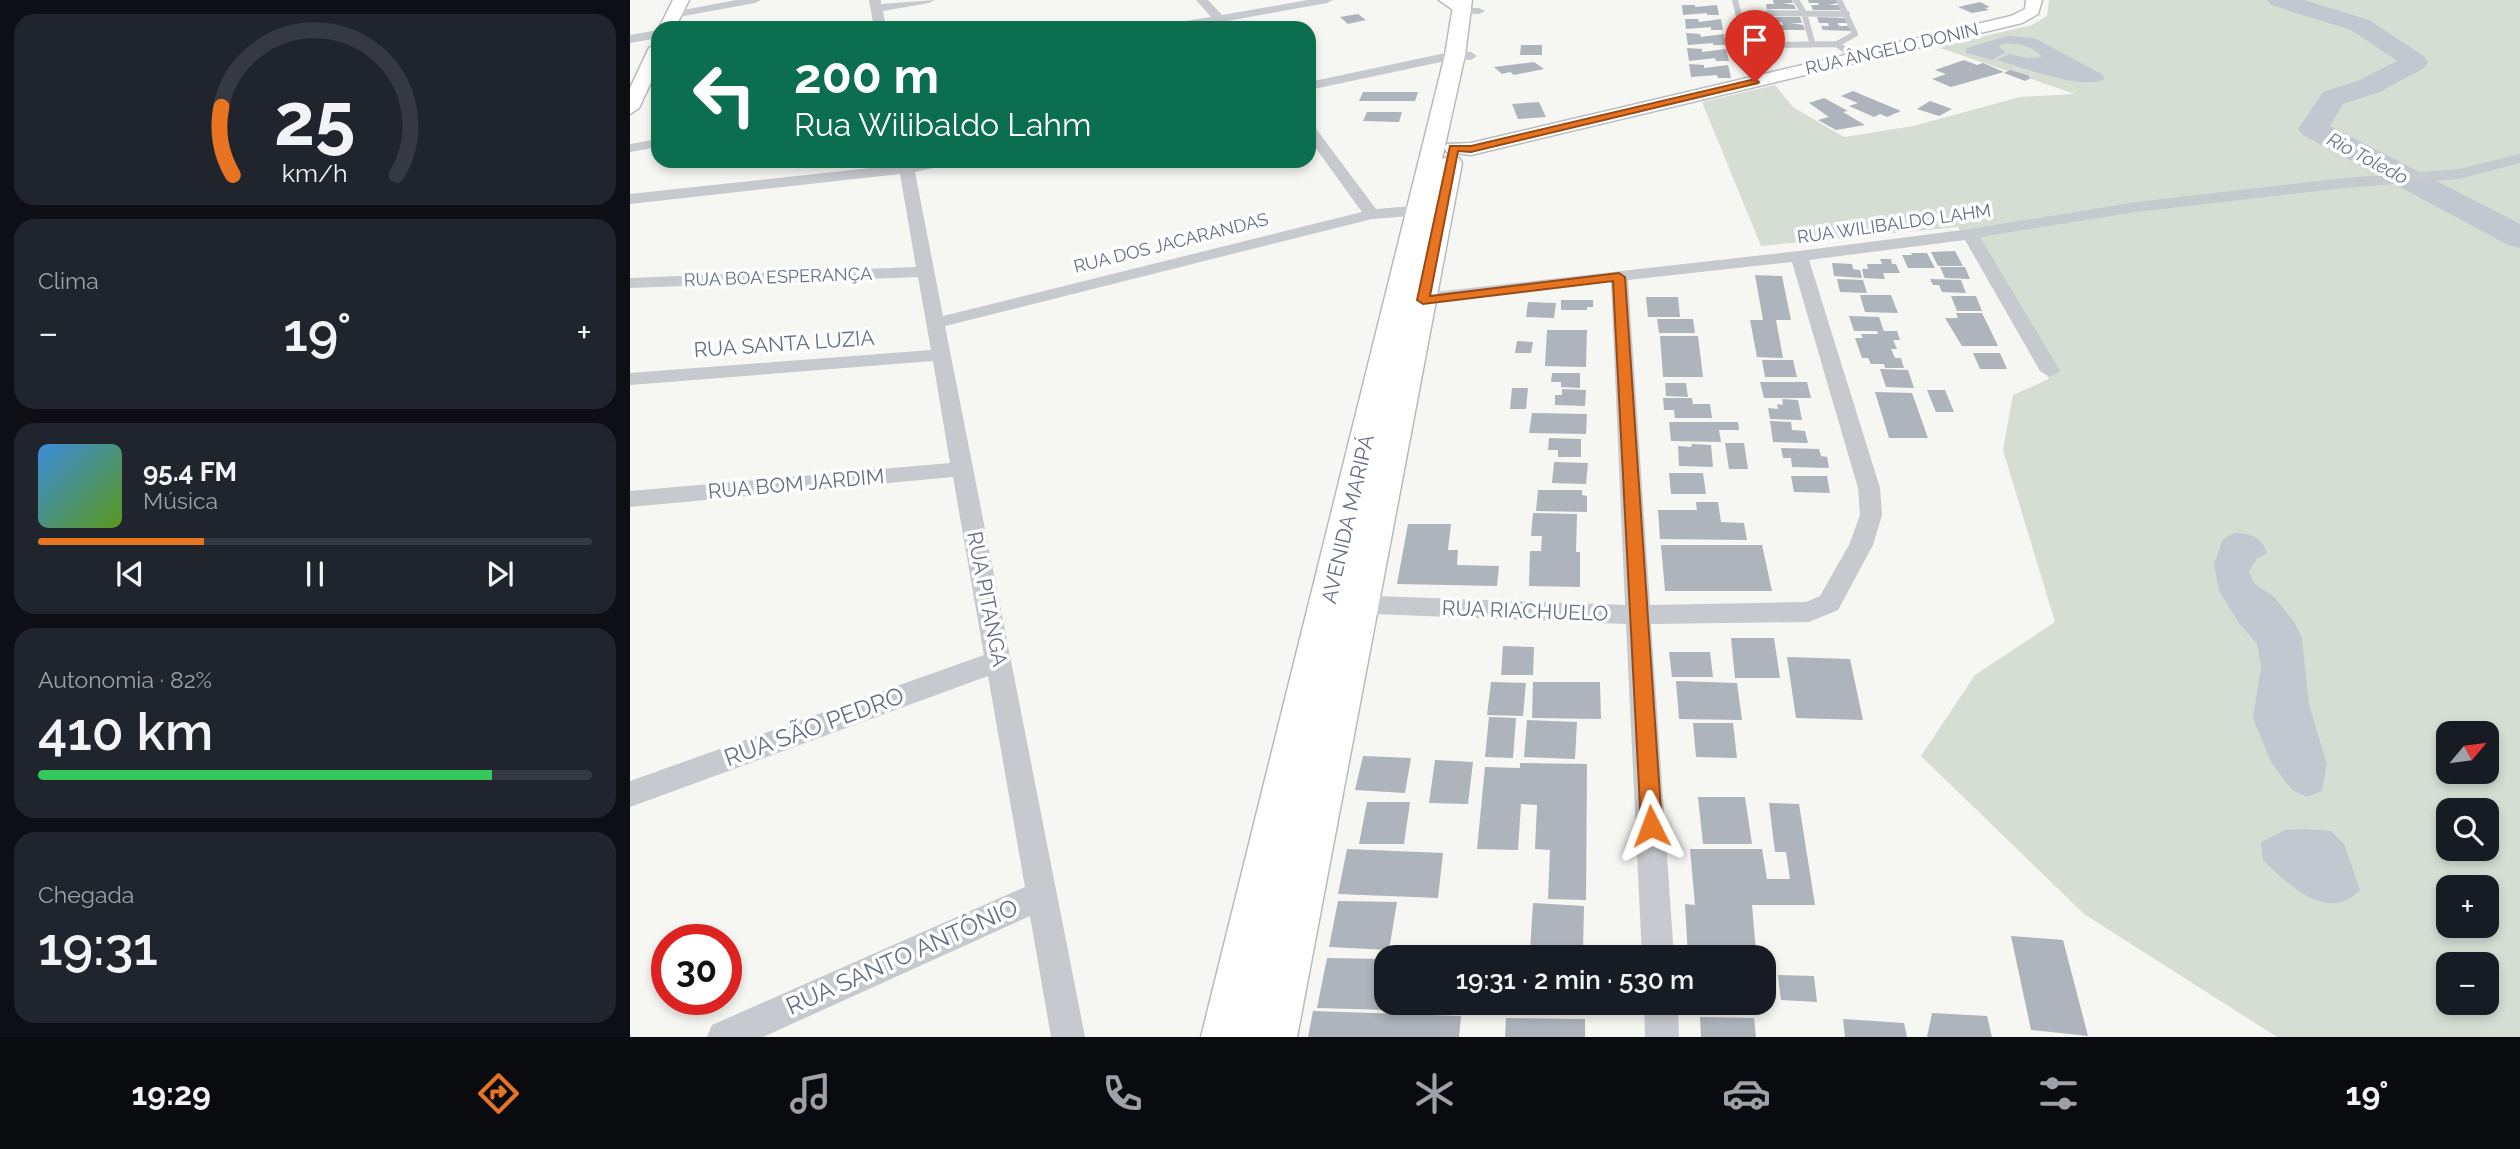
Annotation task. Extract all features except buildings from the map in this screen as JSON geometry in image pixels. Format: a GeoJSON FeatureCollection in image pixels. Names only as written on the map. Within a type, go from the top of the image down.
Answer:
{"type":"FeatureCollection","features":[{"type":"Feature","properties":{"kind":"main road","name":"AVENIDA MARIPÁ"},"geometry":{"type":"LineString","coordinates":[[1271,1037],[1346,604],[1463,56],[1468,3]]}},
{"type":"Feature","properties":{"kind":"main road","name":"AVENIDA MARIPÁ"},"geometry":{"type":"LineString","coordinates":[[1227,1037],[1346,604]]}},
{"type":"Feature","properties":{"kind":"street"},"geometry":{"type":"LineString","coordinates":[[674,14],[755,0]]}},
{"type":"Feature","properties":{"kind":"street"},"geometry":{"type":"LineString","coordinates":[[876,4],[929,0]]}},
{"type":"Feature","properties":{"kind":"street"},"geometry":{"type":"LineString","coordinates":[[1202,0],[1221,21]]}},
{"type":"Feature","properties":{"kind":"street"},"geometry":{"type":"LineString","coordinates":[[1232,21],[1327,0]]}},
{"type":"Feature","properties":{"kind":"street","name":"RUA ÂNGELO DONIN"},"geometry":{"type":"LineString","coordinates":[[1443,148],[1471,149],[2015,20],[2032,11],[2034,0]]}},
{"type":"Feature","properties":{"kind":"street"},"geometry":{"type":"LineString","coordinates":[[630,39],[651,35]]}},
{"type":"Feature","properties":{"kind":"street"},"geometry":{"type":"LineString","coordinates":[[1316,85],[1463,56]]}},
{"type":"Feature","properties":{"kind":"street"},"geometry":{"type":"LineString","coordinates":[[630,108],[651,72]]}},
{"type":"Feature","properties":{"kind":"street"},"geometry":{"type":"LineString","coordinates":[[1316,138],[1372,214]]}},
{"type":"Feature","properties":{"kind":"street"},"geometry":{"type":"LineString","coordinates":[[630,148],[651,144]]}},
{"type":"Feature","properties":{"kind":"street"},"geometry":{"type":"LineString","coordinates":[[2370,181],[2459,174],[2520,158]]}},
{"type":"Feature","properties":{"kind":"street"},"geometry":{"type":"LineString","coordinates":[[630,199],[882,168]]}},
{"type":"Feature","properties":{"kind":"street","name":"RUA PITANGA"},"geometry":{"type":"LineString","coordinates":[[907,168],[1068,1037]]}},
{"type":"Feature","properties":{"kind":"street","name":"RUA WILIBALDO LAHM"},"geometry":{"type":"LineString","coordinates":[[1411,300],[1799,256],[1970,234],[2136,207],[2370,181]]}},
{"type":"Feature","properties":{"kind":"street","name":"RUA DOS JACARANDAS"},"geometry":{"type":"LineString","coordinates":[[935,323],[1372,214],[1430,209]]}},
{"type":"Feature","properties":{"kind":"street"},"geometry":{"type":"LineString","coordinates":[[1970,234],[2050,371]]}},
{"type":"Feature","properties":{"kind":"street","name":"RUA RIACHUELO"},"geometry":{"type":"LineString","coordinates":[[1346,604],[1640,615],[1772,615],[1809,612],[1829,603],[1865,535],[1871,514],[1869,488],[1799,256]]}},
{"type":"Feature","properties":{"kind":"street","name":"RUA BOA ESPERANÇA"},"geometry":{"type":"LineString","coordinates":[[630,283],[926,272]]}},
{"type":"Feature","properties":{"kind":"street"},"geometry":{"type":"LineString","coordinates":[[1619,277],[1657,945]]}},
{"type":"Feature","properties":{"kind":"street","name":"RUA SANTA LUZIA"},"geometry":{"type":"LineString","coordinates":[[630,379],[941,355]]}},
{"type":"Feature","properties":{"kind":"street","name":"RUA BOM JARDIM"},"geometry":{"type":"LineString","coordinates":[[630,499],[962,469]]}},
{"type":"Feature","properties":{"kind":"street","name":"RUA SÃO PEDRO"},"geometry":{"type":"LineString","coordinates":[[630,794],[998,661]]}},
{"type":"Feature","properties":{"kind":"street","name":"RUA SANTO ANTÔNIO"},"geometry":{"type":"LineString","coordinates":[[724,1037],[1042,895]]}},
{"type":"Feature","properties":{"kind":"street"},"geometry":{"type":"LineString","coordinates":[[1661,1015],[1662,1037]]}},
{"type":"Feature","properties":{"kind":"lane"},"geometry":{"type":"LineString","coordinates":[[1735,0],[1755,82]]}},
{"type":"Feature","properties":{"kind":"lane"},"geometry":{"type":"LineString","coordinates":[[1796,0],[1804,13],[1812,43]]}},
{"type":"Feature","properties":{"kind":"lane"},"geometry":{"type":"LineString","coordinates":[[1773,45],[1837,44],[1855,34],[1839,0]]}},
{"type":"Feature","properties":{"kind":"lane"},"geometry":{"type":"LineString","coordinates":[[1768,13],[1846,14]]}},
{"type":"Feature","properties":{"kind":"lane"},"geometry":{"type":"LineString","coordinates":[[1837,44],[1854,57]]}},
{"type":"Feature","properties":{"kind":"shaded area"},"geometry":{"type":"Polygon","coordinates":[[[2049,0],[2520,0],[2520,1037],[2277,1037],[2084,914],[1921,756],[1975,675],[2055,622],[2003,450],[2013,395],[2049,379],[1958,227],[1761,246],[1702,102],[1775,85],[1793,107],[1844,137],[1913,126],[2020,97],[2075,94],[1937,47],[2032,25],[2047,16],[2049,0]]]}},
{"type":"Feature","properties":{"kind":"shaded area"},"geometry":{"type":"Polygon","coordinates":[[[2008,36],[2034,38],[2100,73],[2104,77],[2103,80],[2065,80],[1997,60],[2009,54],[2027,58],[2042,57],[2034,50],[2018,44],[2002,44],[1999,47],[2006,52],[1992,60],[1966,53],[1966,48],[2008,36]]]}},
{"type":"Feature","properties":{"kind":"shaded area"},"geometry":{"type":"Polygon","coordinates":[[[2234,533],[2250,535],[2262,543],[2267,553],[2257,559],[2249,571],[2254,583],[2274,597],[2293,620],[2302,638],[2309,704],[2327,765],[2322,791],[2307,797],[2292,790],[2271,762],[2253,718],[2261,667],[2257,644],[2239,623],[2219,591],[2214,564],[2223,539],[2234,533]]]}},
{"type":"Feature","properties":{"kind":"shaded area"},"geometry":{"type":"Polygon","coordinates":[[[2285,830],[2331,831],[2344,844],[2360,890],[2347,899],[2334,903],[2321,902],[2296,889],[2263,860],[2261,842],[2285,830]]]}},
{"type":"Feature","properties":{"kind":"waterway","name":"Rio Toledo"},"geometry":{"type":"LineString","coordinates":[[2279,0],[2360,25],[2415,62],[2370,86],[2333,98],[2313,129],[2520,238]]}},
{"type":"Feature","properties":{"kind":"route"},"geometry":{"type":"LineString","coordinates":[[1651,826],[1619,277],[1423,300],[1454,148],[1471,149],[1755,82]]}}]}
